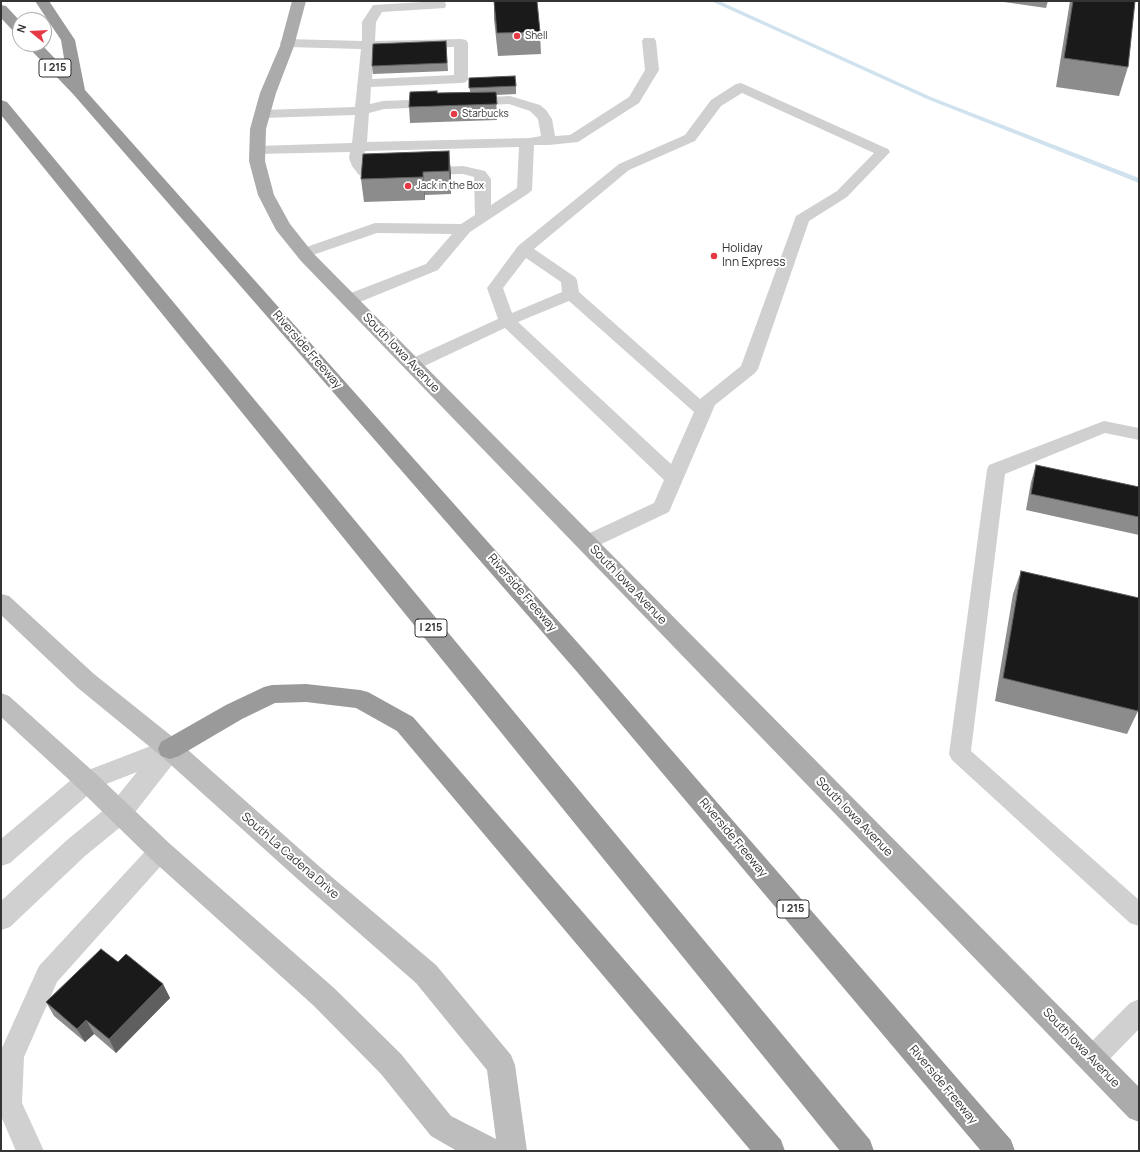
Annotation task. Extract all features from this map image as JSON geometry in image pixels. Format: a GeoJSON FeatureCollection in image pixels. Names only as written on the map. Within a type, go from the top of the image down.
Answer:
{"type":"FeatureCollection","features":[{"type":"Feature","properties":{"kind":"highway"},"geometry":{"type":"LineString","coordinates":[[42,1],[68,40],[78,91]]}},
{"type":"Feature","properties":{"kind":"highway"},"geometry":{"type":"LineString","coordinates":[[1,10],[12,22]]}},
{"type":"Feature","properties":{"kind":"highway","name":"Riverside Freeway"},"geometry":{"type":"LineString","coordinates":[[41,52],[78,91],[586,666],[1000,1151]]}},
{"type":"Feature","properties":{"kind":"highway","name":"I 215"},"geometry":{"type":"LineString","coordinates":[[1,105],[859,1151]]}},
{"type":"Feature","properties":{"kind":"highway"},"geometry":{"type":"LineString","coordinates":[[170,749],[234,712],[272,694],[306,693],[360,699],[405,724],[770,1151]]}},
{"type":"Feature","properties":{"kind":"main road","name":"South Iowa Avenue"},"geometry":{"type":"LineString","coordinates":[[298,3],[287,43],[268,93],[258,129],[257,161],[266,195],[282,226],[304,253],[412,365],[1139,1108]]}},
{"type":"Feature","properties":{"kind":"main road","name":"South La Cadena Drive"},"geometry":{"type":"LineString","coordinates":[[1,602],[86,681],[170,749],[305,870],[426,974],[501,1065],[512,1151]]}},
{"type":"Feature","properties":{"kind":"main road"},"geometry":{"type":"LineString","coordinates":[[1,703],[87,781],[160,851],[324,997],[391,1064],[441,1126],[487,1151]]}},
{"type":"Feature","properties":{"kind":"street"},"geometry":{"type":"LineString","coordinates":[[1,855],[87,781],[170,749]]}},
{"type":"Feature","properties":{"kind":"street"},"geometry":{"type":"LineString","coordinates":[[1,918],[76,848],[120,812],[170,749]]}},
{"type":"Feature","properties":{"kind":"lane"},"geometry":{"type":"LineString","coordinates":[[440,6],[378,8],[369,22],[359,147],[356,158],[359,166],[364,172],[378,173],[463,170],[480,174],[483,179],[483,216]]}},
{"type":"Feature","properties":{"kind":"lane"},"geometry":{"type":"LineString","coordinates":[[257,150],[527,142],[573,139],[634,100],[652,70],[649,41]]}},
{"type":"Feature","properties":{"kind":"lane"},"geometry":{"type":"LineString","coordinates":[[287,43],[368,45],[461,43],[461,79],[365,83]]}},
{"type":"Feature","properties":{"kind":"lane"},"geometry":{"type":"LineString","coordinates":[[586,543],[662,507],[707,402],[749,369],[802,219],[842,194],[883,152],[741,87],[716,103],[690,138],[624,167],[524,249],[495,288],[507,321],[674,478]]}},
{"type":"Feature","properties":{"kind":"lane"},"geometry":{"type":"LineString","coordinates":[[262,114],[362,111],[383,105],[510,100],[528,105],[541,113],[545,119],[549,140]]}},
{"type":"Feature","properties":{"kind":"lane"},"geometry":{"type":"LineString","coordinates":[[349,300],[432,267],[464,230],[524,190],[527,142]]}},
{"type":"Feature","properties":{"kind":"lane"},"geometry":{"type":"LineString","coordinates":[[304,253],[375,228],[464,230]]}},
{"type":"Feature","properties":{"kind":"lane"},"geometry":{"type":"LineString","coordinates":[[524,249],[569,280],[571,294],[703,412]]}},
{"type":"Feature","properties":{"kind":"lane"},"geometry":{"type":"LineString","coordinates":[[412,365],[507,321],[571,294]]}},
{"type":"Feature","properties":{"kind":"lane"},"geometry":{"type":"LineString","coordinates":[[1139,434],[1104,427],[996,470],[960,754],[1139,915]]}},
{"type":"Feature","properties":{"kind":"lane"},"geometry":{"type":"LineString","coordinates":[[30,1151],[8,1104],[11,1057],[48,974],[160,851]]}},
{"type":"Feature","properties":{"kind":"lane"},"geometry":{"type":"LineString","coordinates":[[1092,1059],[1139,1011]]}},
{"type":"Feature","properties":{"kind":"building"},"geometry":{"type":"Polygon","coordinates":[[[494,1],[537,1],[540,32],[497,33],[494,1]]]}},
{"type":"Feature","properties":{"kind":"building"},"geometry":{"type":"Polygon","coordinates":[[[1073,1],[1135,1],[1128,67],[1064,58],[1073,1]]]}},
{"type":"Feature","properties":{"kind":"building"},"geometry":{"type":"Polygon","coordinates":[[[446,41],[447,63],[372,66],[373,44],[446,41]]]}},
{"type":"Feature","properties":{"kind":"building"},"geometry":{"type":"Polygon","coordinates":[[[515,76],[516,86],[469,88],[469,78],[515,76]]]}},
{"type":"Feature","properties":{"kind":"building"},"geometry":{"type":"Polygon","coordinates":[[[437,91],[437,93],[496,92],[497,104],[409,107],[410,92],[437,91]]]}},
{"type":"Feature","properties":{"kind":"building"},"geometry":{"type":"Polygon","coordinates":[[[449,151],[449,171],[423,172],[423,177],[361,179],[363,154],[449,151]]]}},
{"type":"Feature","properties":{"kind":"building"},"geometry":{"type":"Polygon","coordinates":[[[1036,465],[1139,487],[1139,517],[1031,494],[1036,465]]]}},
{"type":"Feature","properties":{"kind":"building"},"geometry":{"type":"Polygon","coordinates":[[[1021,571],[1139,598],[1138,711],[1003,678],[1021,571]]]}},
{"type":"Feature","properties":{"kind":"building"},"geometry":{"type":"Polygon","coordinates":[[[101,949],[118,962],[126,954],[163,984],[109,1039],[86,1020],[77,1029],[46,1002],[101,949]]]}},
{"type":"Feature","properties":{"kind":"waterway"},"geometry":{"type":"LineString","coordinates":[[714,1],[929,98],[1139,181]]}},
{"type":"Feature","properties":{"kind":"place","name":"Shell"},"geometry":{"type":"Point","coordinates":[517,36]}},
{"type":"Feature","properties":{"kind":"place","name":"Starbucks"},"geometry":{"type":"Point","coordinates":[454,114]}},
{"type":"Feature","properties":{"kind":"place","name":"Jack in the Box"},"geometry":{"type":"Point","coordinates":[408,186]}},
{"type":"Feature","properties":{"kind":"place","name":"Holiday Inn Express"},"geometry":{"type":"Point","coordinates":[714,256]}}]}
